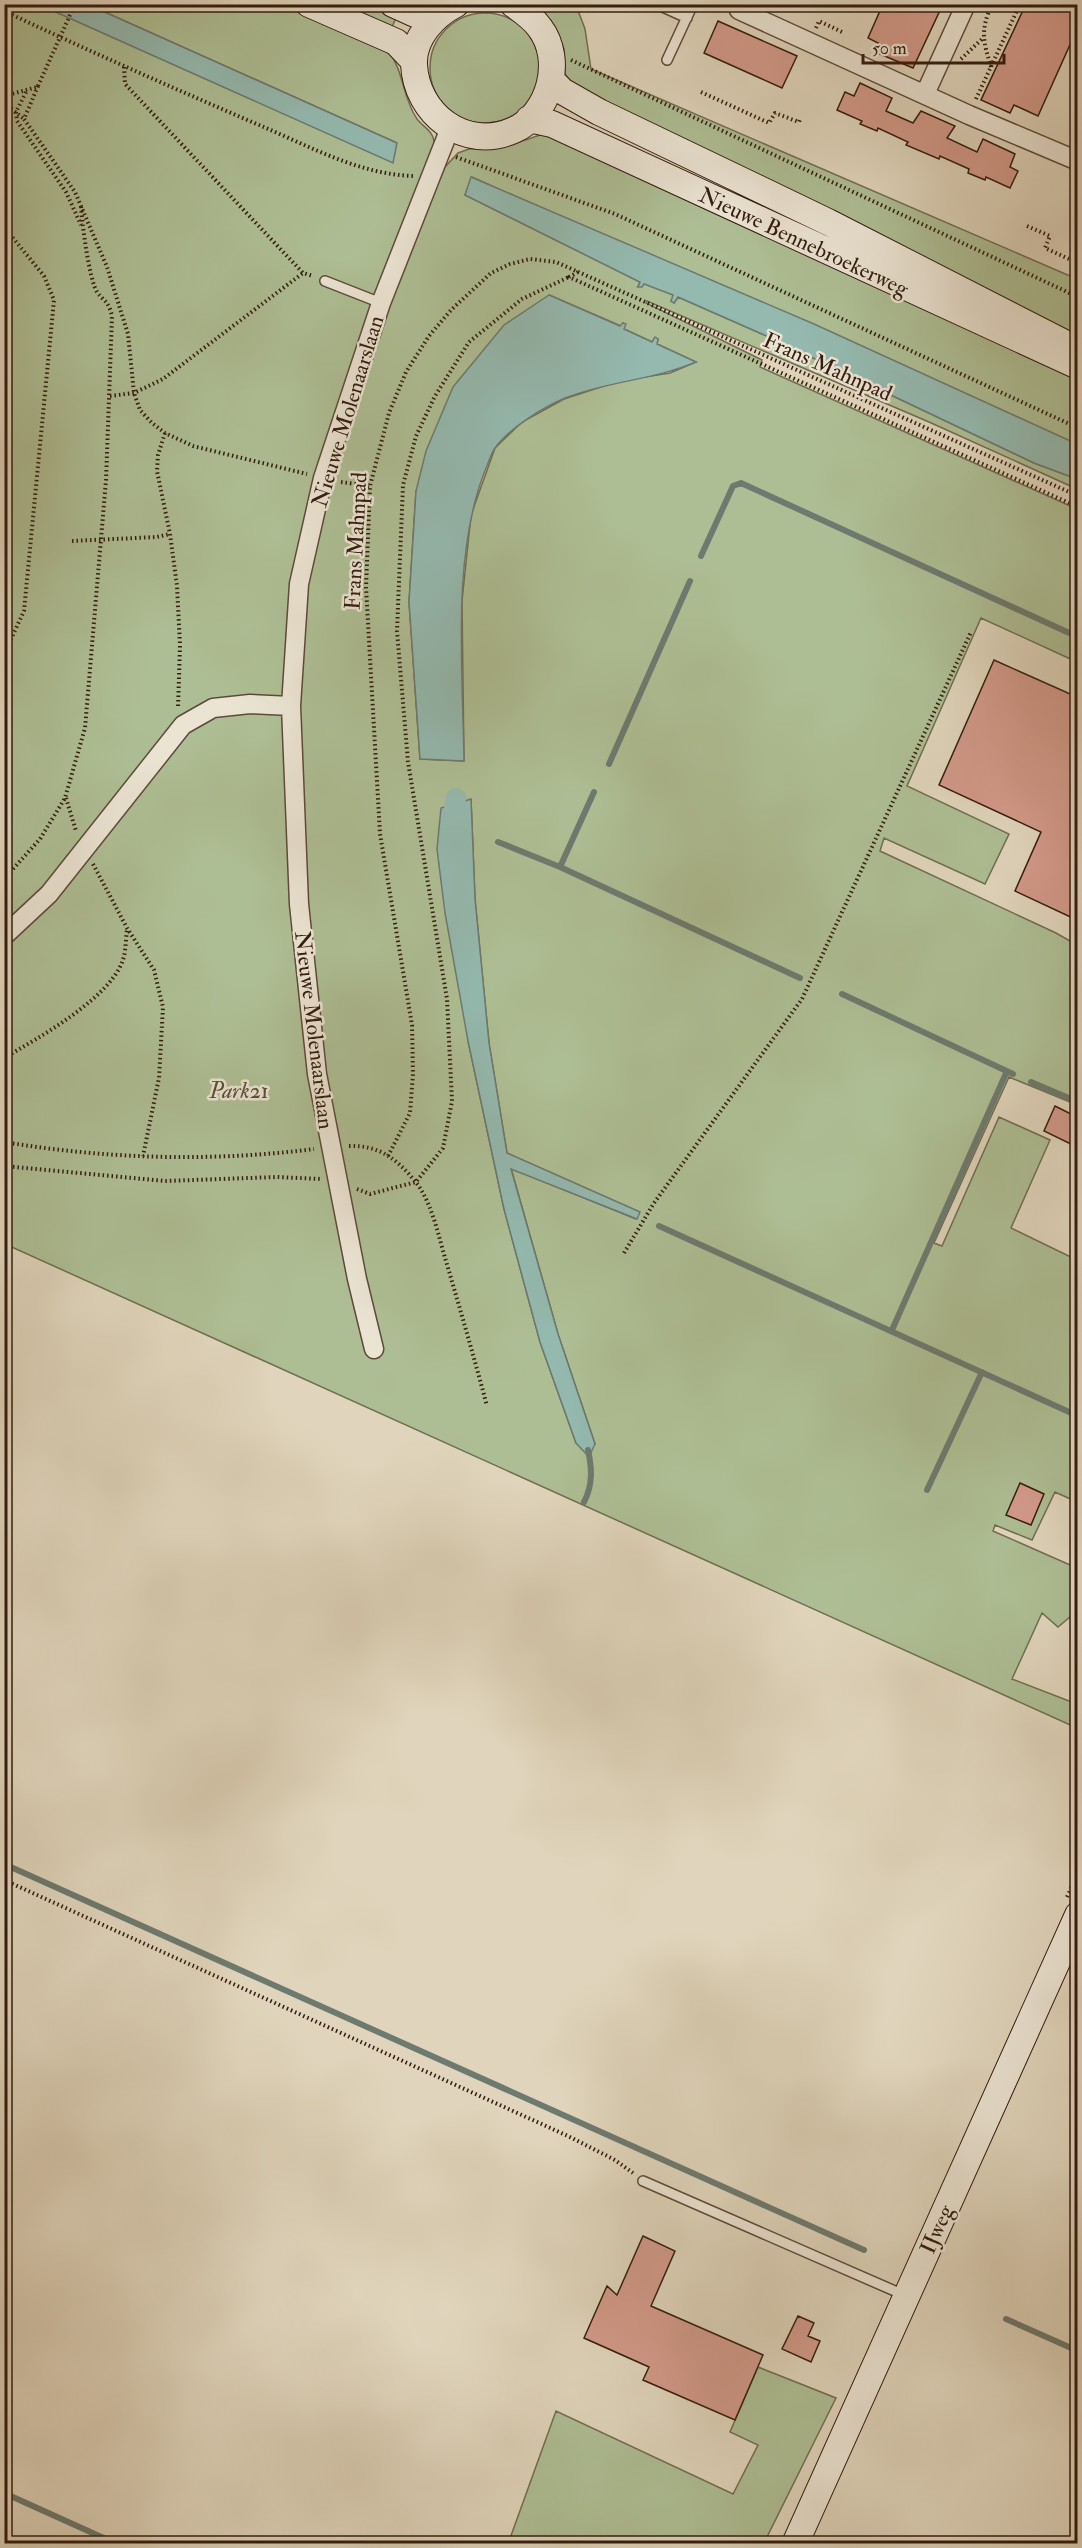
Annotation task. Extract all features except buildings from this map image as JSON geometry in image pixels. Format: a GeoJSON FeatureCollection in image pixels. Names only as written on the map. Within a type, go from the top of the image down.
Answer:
{"type":"FeatureCollection","features":[{"type":"Feature","properties":{"kind":"main road"},"geometry":{"type":"LineString","coordinates":[[309,4],[396,42],[414,61]]}},
{"type":"Feature","properties":{"kind":"main road"},"geometry":{"type":"LineString","coordinates":[[393,4],[415,14],[446,10]]}},
{"type":"Feature","properties":{"kind":"main road"},"geometry":{"type":"LineString","coordinates":[[446,10],[418,41],[414,61],[415,82],[423,101],[436,118],[450,128],[474,136],[495,136],[515,130],[529,119],[542,104],[552,81],[551,51],[542,30],[523,8]]}},
{"type":"Feature","properties":{"kind":"main road","name":"Nieuwe Bennebroekerweg"},"geometry":{"type":"LineString","coordinates":[[552,81],[562,91],[599,112],[828,222],[1077,350]]}},
{"type":"Feature","properties":{"kind":"main road","name":"Nieuwe Bennebroekerweg"},"geometry":{"type":"LineString","coordinates":[[529,119],[552,124],[1077,366]]}},
{"type":"Feature","properties":{"kind":"main road","name":"IJweg"},"geometry":{"type":"LineString","coordinates":[[795,2544],[1077,1914]]}},
{"type":"Feature","properties":{"kind":"street"},"geometry":{"type":"LineString","coordinates":[[925,94],[966,4]]}},
{"type":"Feature","properties":{"kind":"street"},"geometry":{"type":"LineString","coordinates":[[736,6],[969,115],[1077,161]]}},
{"type":"Feature","properties":{"kind":"street","name":"Nieuwe Molenaarslaan"},"geometry":{"type":"LineString","coordinates":[[374,1349],[337,1181],[317,1074],[299,904],[291,706],[300,584],[323,478],[381,303],[450,128]]}},
{"type":"Feature","properties":{"kind":"street"},"geometry":{"type":"LineString","coordinates":[[4,936],[49,894],[183,725],[213,708],[250,704],[291,706]]}},
{"type":"Feature","properties":{"kind":"lane"},"geometry":{"type":"LineString","coordinates":[[656,4],[687,18]]}},
{"type":"Feature","properties":{"kind":"lane"},"geometry":{"type":"LineString","coordinates":[[667,60],[693,4]]}},
{"type":"Feature","properties":{"kind":"lane"},"geometry":{"type":"LineString","coordinates":[[325,281],[381,303]]}},
{"type":"Feature","properties":{"kind":"lane"},"geometry":{"type":"LineString","coordinates":[[643,2181],[906,2296]]}},
{"type":"Feature","properties":{"kind":"path"},"geometry":{"type":"LineString","coordinates":[[24,119],[75,4]]}},
{"type":"Feature","properties":{"kind":"path"},"geometry":{"type":"LineString","coordinates":[[991,67],[983,39],[985,20],[992,4]]}},
{"type":"Feature","properties":{"kind":"path"},"geometry":{"type":"LineString","coordinates":[[969,115],[1020,4]]}},
{"type":"Feature","properties":{"kind":"path"},"geometry":{"type":"LineString","coordinates":[[1073,4],[1077,6]]}},
{"type":"Feature","properties":{"kind":"path"},"geometry":{"type":"LineString","coordinates":[[4,11],[124,67],[349,163],[398,176],[431,177]]}},
{"type":"Feature","properties":{"kind":"path"},"geometry":{"type":"LineString","coordinates":[[956,62],[983,39]]}},
{"type":"Feature","properties":{"kind":"path"},"geometry":{"type":"LineString","coordinates":[[551,51],[1077,297]]}},
{"type":"Feature","properties":{"kind":"path"},"geometry":{"type":"LineString","coordinates":[[124,67],[125,84],[303,273],[325,281]]}},
{"type":"Feature","properties":{"kind":"path"},"geometry":{"type":"LineString","coordinates":[[4,96],[26,92],[38,86]]}},
{"type":"Feature","properties":{"kind":"path"},"geometry":{"type":"LineString","coordinates":[[26,92],[16,112],[17,121],[66,192],[83,229]]}},
{"type":"Feature","properties":{"kind":"path"},"geometry":{"type":"LineString","coordinates":[[701,92],[769,123],[775,113],[799,122],[800,119]]}},
{"type":"Feature","properties":{"kind":"path"},"geometry":{"type":"LineString","coordinates":[[4,103],[24,119],[75,192],[122,308],[128,334],[134,393],[140,410],[152,423],[165,433],[193,446],[347,484],[370,486]]}},
{"type":"Feature","properties":{"kind":"path"},"geometry":{"type":"LineString","coordinates":[[441,152],[615,214],[1077,428]]}},
{"type":"Feature","properties":{"kind":"path"},"geometry":{"type":"LineString","coordinates":[[4,879],[39,839],[60,806],[77,764],[86,728],[102,540],[112,316],[109,303],[96,291],[83,229],[81,206]]}},
{"type":"Feature","properties":{"kind":"path"},"geometry":{"type":"LineString","coordinates":[[1027,226],[1050,236],[1045,248],[1077,263]]}},
{"type":"Feature","properties":{"kind":"path"},"geometry":{"type":"LineString","coordinates":[[4,227],[44,276],[54,300],[24,611],[4,654]]}},
{"type":"Feature","properties":{"kind":"path","name":"Frans Mahnpad"},"geometry":{"type":"LineString","coordinates":[[388,1156],[410,1113],[412,1035],[380,834],[366,587],[370,486],[389,413],[406,372],[429,336],[451,310],[491,273],[510,264],[530,259],[556,262],[1077,496]]}},
{"type":"Feature","properties":{"kind":"path"},"geometry":{"type":"LineString","coordinates":[[4,1166],[165,1181],[277,1177],[337,1181],[370,1194],[416,1182],[442,1148],[452,1101],[447,999],[408,762],[397,631],[403,485],[416,436],[435,396],[469,342],[522,299],[579,272]]}},
{"type":"Feature","properties":{"kind":"path"},"geometry":{"type":"LineString","coordinates":[[110,396],[134,393],[163,379],[303,273]]}},
{"type":"Feature","properties":{"kind":"path"},"geometry":{"type":"LineString","coordinates":[[569,277],[1077,507]]}},
{"type":"Feature","properties":{"kind":"path"},"geometry":{"type":"LineString","coordinates":[[165,433],[158,455],[157,471],[170,534],[178,597],[180,645],[178,711],[183,725]]}},
{"type":"Feature","properties":{"kind":"path"},"geometry":{"type":"LineString","coordinates":[[72,541],[157,537],[170,534]]}},
{"type":"Feature","properties":{"kind":"path"},"geometry":{"type":"LineString","coordinates":[[624,1253],[654,1203],[802,999],[971,632]]}},
{"type":"Feature","properties":{"kind":"path"},"geometry":{"type":"LineString","coordinates":[[4,639],[11,639]]}},
{"type":"Feature","properties":{"kind":"path"},"geometry":{"type":"LineString","coordinates":[[4,1058],[46,1034],[81,1009],[112,980],[124,958],[127,928],[154,970],[163,1007],[159,1078],[142,1156]]}},
{"type":"Feature","properties":{"kind":"path"},"geometry":{"type":"LineString","coordinates":[[4,1142],[47,1149],[200,1158],[257,1156],[330,1147],[365,1146],[376,1149],[388,1156],[416,1182],[432,1215],[487,1406]]}},
{"type":"Feature","properties":{"kind":"path"},"geometry":{"type":"LineString","coordinates":[[4,1880],[568,2136],[615,2160],[643,2181]]}},
{"type":"Feature","properties":{"kind":"green space","name":"Park21"},"geometry":{"type":"Polygon","coordinates":[[[5,5],[40,5],[397,143],[89,5],[288,5],[388,50],[397,67],[412,111],[433,137],[433,149],[422,176],[438,183],[445,167],[458,153],[469,149],[501,148],[543,134],[572,142],[1077,373],[1077,447],[472,177],[465,195],[640,282],[638,286],[644,283],[674,295],[671,301],[674,303],[678,297],[771,338],[1034,463],[1077,479],[1077,489],[929,422],[647,301],[646,303],[762,360],[760,367],[1077,509],[1077,662],[981,618],[907,786],[1009,834],[985,884],[884,838],[880,851],[1077,945],[1077,1105],[1009,1077],[934,1243],[942,1246],[999,1117],[1050,1140],[1011,1228],[1077,1260],[1077,1502],[1055,1492],[1032,1540],[995,1525],[993,1531],[1077,1568],[1077,1611],[1058,1627],[1042,1613],[1012,1679],[1077,1704],[1077,1728],[5,1244],[5,5]],[[549,295],[416,491],[409,602],[420,759],[464,761],[462,601],[471,515],[495,448],[522,422],[564,399],[619,381],[670,373],[696,362],[657,344],[658,339],[655,338],[652,342],[624,329],[625,324],[623,323],[621,326],[549,295]],[[471,799],[468,1041],[504,1209],[540,1342],[576,1443],[595,1444],[558,1334],[511,1168],[636,1219],[507,1153],[489,1043],[475,899],[471,799]]]}},
{"type":"Feature","properties":{"kind":"green space"},"geometry":{"type":"Polygon","coordinates":[[[338,5],[371,5],[397,16],[391,29],[338,5]]]}},
{"type":"Feature","properties":{"kind":"green space"},"geometry":{"type":"Polygon","coordinates":[[[542,5],[576,5],[585,29],[591,69],[1077,279],[1077,338],[580,92],[565,74],[564,49],[542,5]]]}},
{"type":"Feature","properties":{"kind":"green space"},"geometry":{"type":"Polygon","coordinates":[[[485,13],[506,17],[524,29],[536,47],[540,68],[536,89],[524,107],[506,119],[485,123],[464,119],[446,107],[434,89],[430,68],[434,47],[446,29],[464,17],[485,13]]]}},
{"type":"Feature","properties":{"kind":"green space"},"geometry":{"type":"Polygon","coordinates":[[[758,2367],[836,2398],[764,2543],[508,2544],[556,2411],[733,2494],[758,2445],[730,2432],[758,2367]]]}},
{"type":"Feature","properties":{"kind":"water"},"geometry":{"type":"Polygon","coordinates":[[[40,5],[89,5],[397,143],[393,163],[40,5]]]}},
{"type":"Feature","properties":{"kind":"water"},"geometry":{"type":"Polygon","coordinates":[[[471,177],[814,324],[1077,444],[1077,479],[1034,463],[771,338],[678,297],[674,303],[671,301],[673,295],[644,284],[638,287],[640,282],[465,195],[471,177]]]}},
{"type":"Feature","properties":{"kind":"water"},"geometry":{"type":"Polygon","coordinates":[[[549,295],[620,326],[623,323],[626,324],[624,329],[652,342],[655,337],[658,339],[657,344],[696,362],[664,373],[581,392],[565,398],[527,419],[501,440],[492,452],[475,502],[463,575],[461,651],[464,761],[420,759],[409,602],[416,491],[426,451],[453,387],[504,325],[549,295]]]}},
{"type":"Feature","properties":{"kind":"water"},"geometry":{"type":"Polygon","coordinates":[[[471,799],[475,899],[489,1043],[507,1153],[640,1212],[637,1219],[511,1169],[558,1334],[595,1444],[589,1457],[576,1443],[540,1342],[504,1209],[468,1041],[445,913],[437,849],[441,808],[471,799]]]}},
{"type":"Feature","properties":{"kind":"waterway"},"geometry":{"type":"LineString","coordinates":[[701,556],[733,486],[741,483],[1078,637]]}},
{"type":"Feature","properties":{"kind":"waterway"},"geometry":{"type":"LineString","coordinates":[[609,764],[690,581]]}},
{"type":"Feature","properties":{"kind":"waterway"},"geometry":{"type":"LineString","coordinates":[[560,867],[594,792]]}},
{"type":"Feature","properties":{"kind":"waterway"},"geometry":{"type":"LineString","coordinates":[[455,829],[456,798]]}},
{"type":"Feature","properties":{"kind":"waterway"},"geometry":{"type":"LineString","coordinates":[[498,842],[560,867],[800,978]]}},
{"type":"Feature","properties":{"kind":"waterway"},"geometry":{"type":"LineString","coordinates":[[842,994],[1013,1074]]}},
{"type":"Feature","properties":{"kind":"waterway"},"geometry":{"type":"LineString","coordinates":[[892,1330],[1007,1071]]}},
{"type":"Feature","properties":{"kind":"waterway"},"geometry":{"type":"LineString","coordinates":[[1031,1082],[1078,1102]]}},
{"type":"Feature","properties":{"kind":"waterway"},"geometry":{"type":"LineString","coordinates":[[659,1226],[1078,1416]]}},
{"type":"Feature","properties":{"kind":"waterway"},"geometry":{"type":"LineString","coordinates":[[927,1490],[982,1372]]}},
{"type":"Feature","properties":{"kind":"waterway"},"geometry":{"type":"LineString","coordinates":[[584,1502],[591,1476],[588,1450]]}},
{"type":"Feature","properties":{"kind":"waterway"},"geometry":{"type":"LineString","coordinates":[[4,1864],[864,2250]]}},
{"type":"Feature","properties":{"kind":"waterway"},"geometry":{"type":"LineString","coordinates":[[1006,2319],[1078,2351]]}},
{"type":"Feature","properties":{"kind":"waterway"},"geometry":{"type":"LineString","coordinates":[[4,2493],[117,2544]]}}]}
